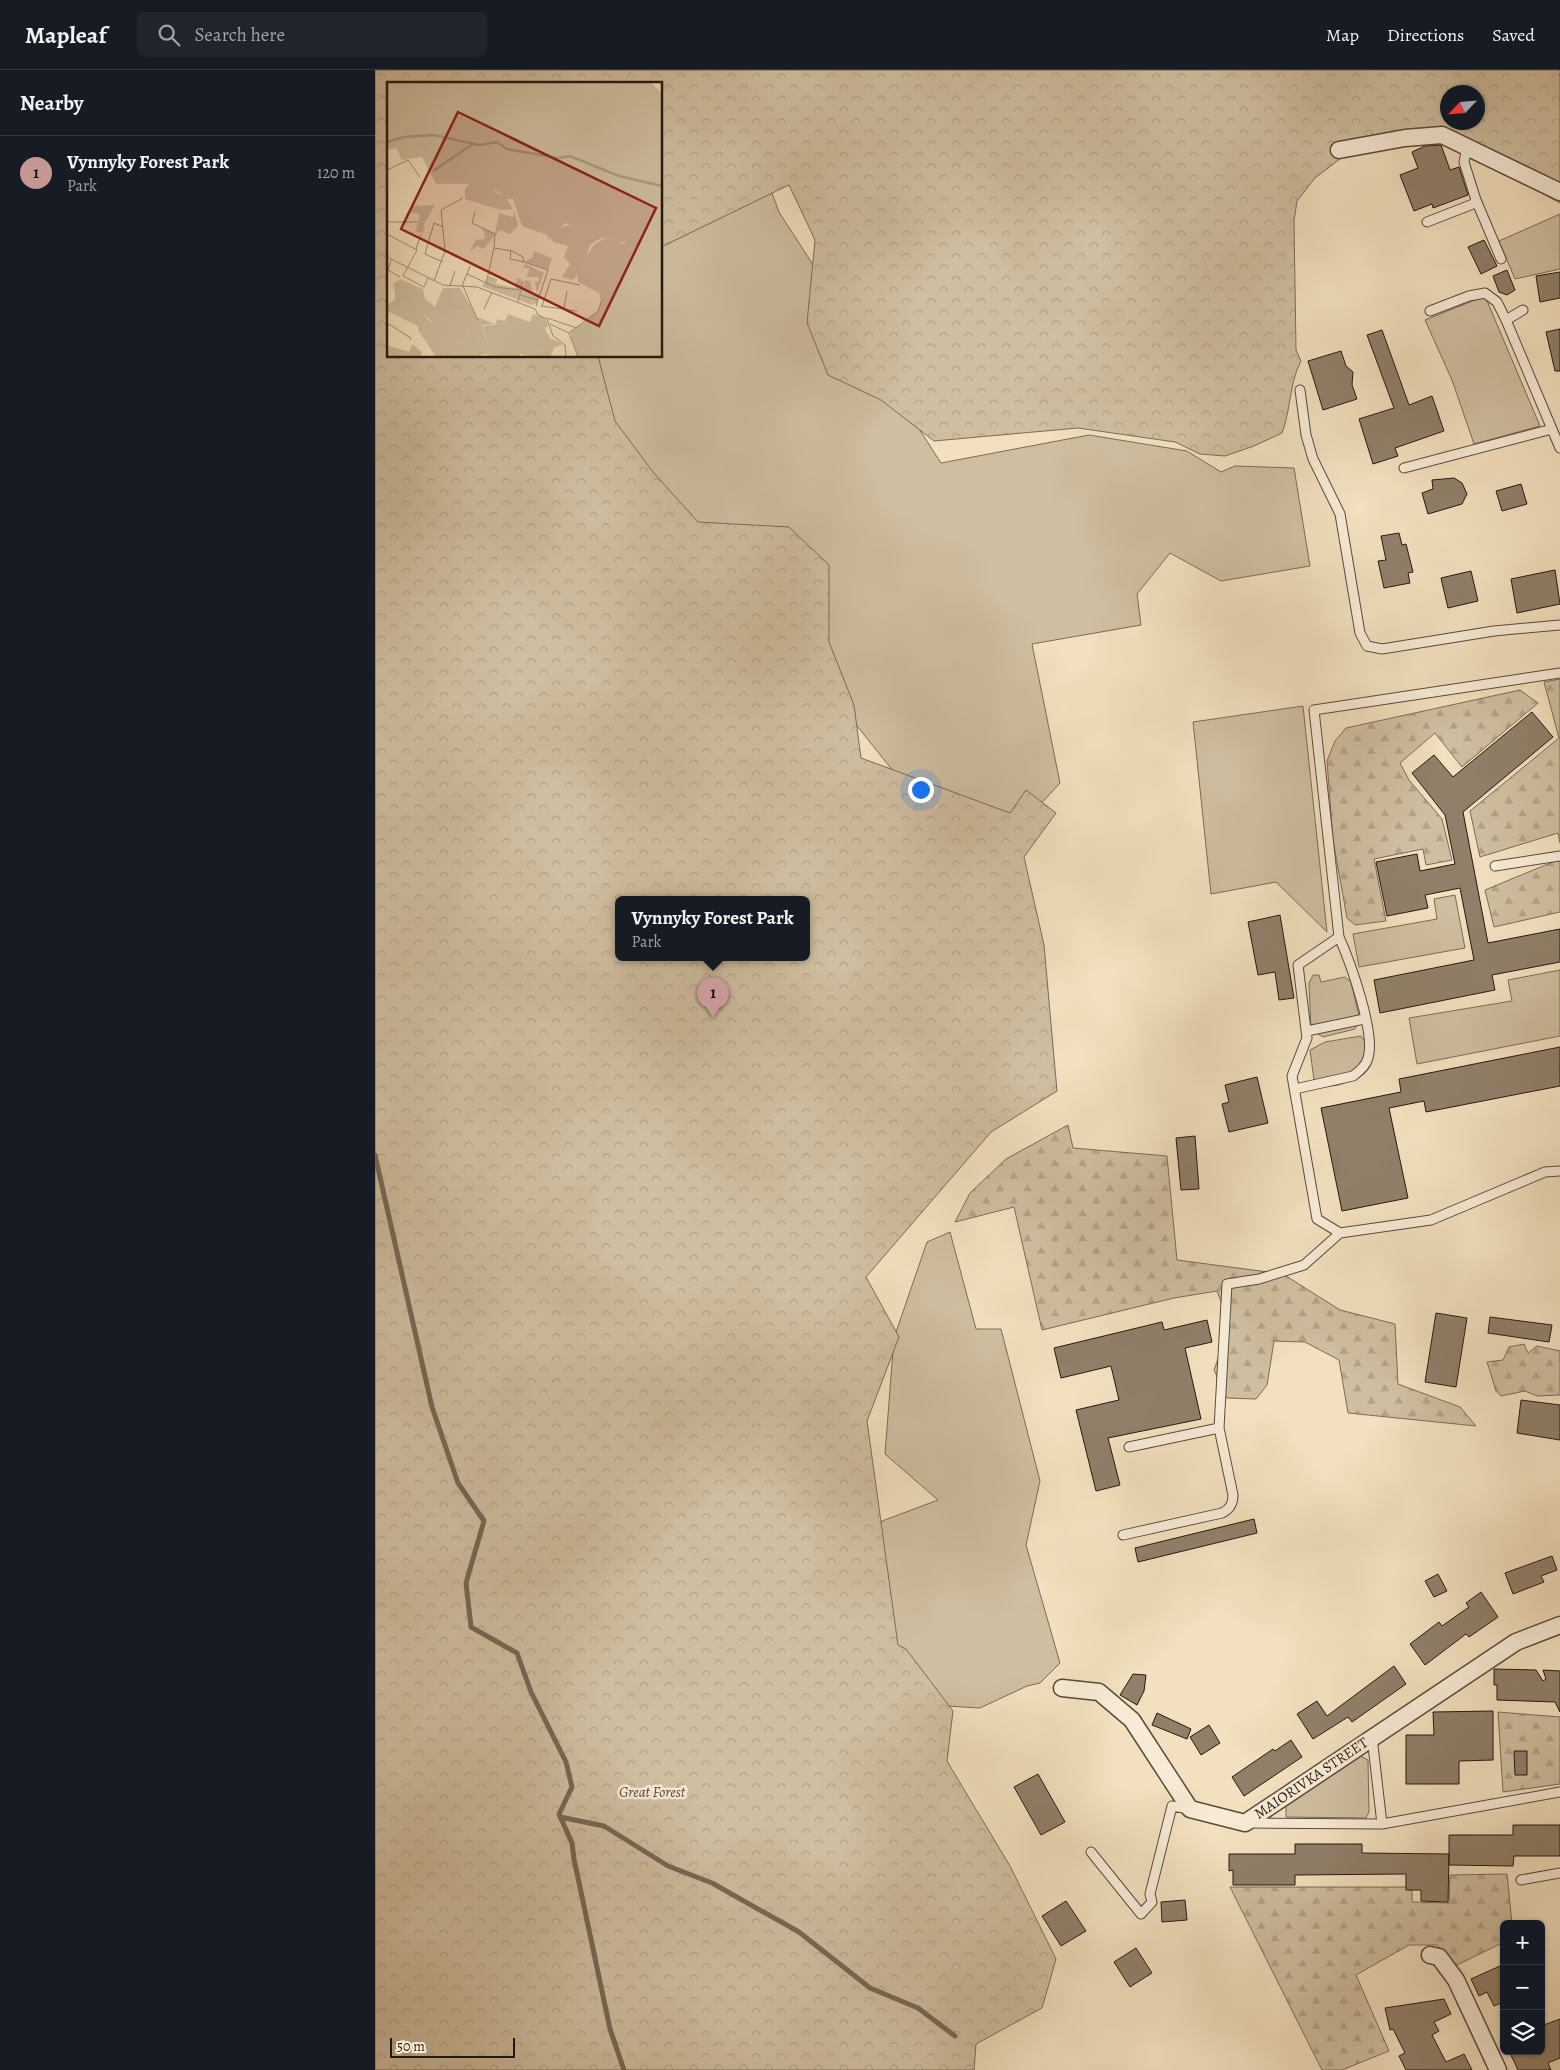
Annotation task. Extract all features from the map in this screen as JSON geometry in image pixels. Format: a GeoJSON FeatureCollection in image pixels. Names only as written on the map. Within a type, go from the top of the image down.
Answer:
{"type":"FeatureCollection","features":[{"type":"Feature","properties":{"kind":"street"},"geometry":{"type":"LineString","coordinates":[[1339,150],[1405,138],[1442,135],[1560,192]]}},
{"type":"Feature","properties":{"kind":"street","name":"MAIORIVKA STREET"},"geometry":{"type":"LineString","coordinates":[[1190,1809],[1245,1823],[1372,1736],[1516,1642],[1560,1625]]}},
{"type":"Feature","properties":{"kind":"street"},"geometry":{"type":"LineString","coordinates":[[1062,1688],[1099,1692],[1132,1720],[1190,1809]]}},
{"type":"Feature","properties":{"kind":"street"},"geometry":{"type":"LineString","coordinates":[[1430,1955],[1439,1957],[1456,1980],[1498,2070]]}},
{"type":"Feature","properties":{"kind":"lane"},"geometry":{"type":"LineString","coordinates":[[1467,147],[1464,162],[1476,200],[1501,258]]}},
{"type":"Feature","properties":{"kind":"lane"},"geometry":{"type":"LineString","coordinates":[[1427,222],[1473,204],[1476,200]]}},
{"type":"Feature","properties":{"kind":"lane"},"geometry":{"type":"LineString","coordinates":[[1431,311],[1469,296],[1485,293],[1497,302],[1560,448]]}},
{"type":"Feature","properties":{"kind":"lane"},"geometry":{"type":"LineString","coordinates":[[1506,320],[1523,310]]}},
{"type":"Feature","properties":{"kind":"lane"},"geometry":{"type":"LineString","coordinates":[[1300,390],[1306,435],[1313,459],[1340,514],[1360,634],[1367,646],[1382,649],[1495,631],[1560,625]]}},
{"type":"Feature","properties":{"kind":"lane"},"geometry":{"type":"LineString","coordinates":[[1404,468],[1552,429]]}},
{"type":"Feature","properties":{"kind":"lane"},"geometry":{"type":"LineString","coordinates":[[1295,1089],[1346,1078],[1359,1072],[1368,1059],[1370,1051],[1357,979],[1339,937],[1314,710],[1560,673]]}},
{"type":"Feature","properties":{"kind":"lane"},"geometry":{"type":"LineString","coordinates":[[1495,866],[1560,856]]}},
{"type":"Feature","properties":{"kind":"lane"},"geometry":{"type":"LineString","coordinates":[[1339,937],[1298,965],[1307,1038],[1292,1076],[1317,1219],[1340,1233]]}},
{"type":"Feature","properties":{"kind":"lane"},"geometry":{"type":"LineString","coordinates":[[1307,1031],[1365,1019]]}},
{"type":"Feature","properties":{"kind":"lane"},"geometry":{"type":"LineString","coordinates":[[1123,1535],[1222,1513],[1229,1509],[1233,1503],[1219,1428],[1227,1284],[1259,1279],[1304,1266],[1340,1233],[1431,1220],[1545,1172],[1560,1171]]}},
{"type":"Feature","properties":{"kind":"lane"},"geometry":{"type":"LineString","coordinates":[[1129,1447],[1219,1428]]}},
{"type":"Feature","properties":{"kind":"lane"},"geometry":{"type":"LineString","coordinates":[[1372,1736],[1383,1824]]}},
{"type":"Feature","properties":{"kind":"lane"},"geometry":{"type":"LineString","coordinates":[[1245,1823],[1383,1824],[1560,1792]]}},
{"type":"Feature","properties":{"kind":"lane"},"geometry":{"type":"LineString","coordinates":[[1091,1852],[1141,1914],[1152,1902],[1150,1894],[1171,1806],[1190,1809]]}},
{"type":"Feature","properties":{"kind":"lane"},"geometry":{"type":"LineString","coordinates":[[1521,1880],[1560,1873]]}},
{"type":"Feature","properties":{"kind":"green space","name":"Great Forest"},"geometry":{"type":"Polygon","coordinates":[[[375,70],[1560,70],[1560,203],[1442,140],[1345,155],[1315,178],[1297,201],[1294,221],[1296,350],[1301,361],[1294,379],[1285,424],[1282,433],[1254,446],[1225,456],[1200,454],[1175,442],[1078,428],[934,441],[881,400],[828,375],[807,323],[815,240],[789,185],[663,246],[663,82],[387,82],[387,358],[599,358],[615,421],[653,472],[698,522],[789,527],[829,565],[829,642],[854,705],[861,758],[1010,813],[1026,790],[1056,813],[1024,857],[1044,945],[1057,1091],[991,1132],[866,1277],[899,1337],[867,1421],[898,1645],[906,1649],[953,1711],[947,1761],[1010,1866],[1056,1959],[1042,2008],[976,2044],[974,2070],[375,2070],[375,70]]]}},
{"type":"Feature","properties":{"kind":"green space"},"geometry":{"type":"Polygon","coordinates":[[[759,158],[779,212],[941,463],[1089,435],[1187,451],[1221,472],[1235,466],[1294,468],[1310,566],[1221,581],[1170,553],[1137,594],[1141,625],[1032,644],[1060,783],[995,854],[922,807],[853,721],[693,532],[604,473],[595,358],[663,358],[663,197],[759,158]]]}},
{"type":"Feature","properties":{"kind":"green space"},"geometry":{"type":"Polygon","coordinates":[[[1560,214],[1560,269],[1515,279],[1499,241],[1560,214]]]}},
{"type":"Feature","properties":{"kind":"green space"},"geometry":{"type":"Polygon","coordinates":[[[1485,296],[1540,426],[1474,444],[1452,380],[1425,320],[1485,296]]]}},
{"type":"Feature","properties":{"kind":"green space"},"geometry":{"type":"Polygon","coordinates":[[[1560,679],[1560,843],[1558,833],[1480,857],[1470,811],[1559,738],[1544,682],[1560,679]]]}},
{"type":"Feature","properties":{"kind":"green space"},"geometry":{"type":"Polygon","coordinates":[[[1520,690],[1538,703],[1462,767],[1435,733],[1400,763],[1409,780],[1442,819],[1452,860],[1426,865],[1423,849],[1374,859],[1386,921],[1355,925],[1347,918],[1333,840],[1327,761],[1335,741],[1346,728],[1520,690]]]}},
{"type":"Feature","properties":{"kind":"green space"},"geometry":{"type":"Polygon","coordinates":[[[1303,706],[1327,932],[1276,882],[1211,894],[1193,722],[1303,706]]]}},
{"type":"Feature","properties":{"kind":"green space"},"geometry":{"type":"Polygon","coordinates":[[[1560,859],[1560,912],[1494,927],[1485,890],[1560,859]]]}},
{"type":"Feature","properties":{"kind":"green space"},"geometry":{"type":"Polygon","coordinates":[[[1455,895],[1465,948],[1359,967],[1353,934],[1437,919],[1434,899],[1455,895]]]}},
{"type":"Feature","properties":{"kind":"green space"},"geometry":{"type":"Polygon","coordinates":[[[1560,970],[1560,1036],[1417,1064],[1409,1018],[1512,1001],[1508,980],[1560,970]]]}},
{"type":"Feature","properties":{"kind":"green space"},"geometry":{"type":"Polygon","coordinates":[[[1313,975],[1319,975],[1321,982],[1345,977],[1351,982],[1360,1020],[1355,1029],[1323,1037],[1311,1030],[1309,983],[1313,975]]]}},
{"type":"Feature","properties":{"kind":"green space"},"geometry":{"type":"Polygon","coordinates":[[[1361,1036],[1368,1046],[1361,1065],[1352,1078],[1339,1085],[1319,1086],[1314,1080],[1310,1050],[1325,1042],[1361,1036]]]}},
{"type":"Feature","properties":{"kind":"green space"},"geometry":{"type":"Polygon","coordinates":[[[1068,1125],[1073,1148],[1167,1156],[1177,1260],[1283,1274],[1340,1310],[1395,1324],[1398,1384],[1460,1407],[1476,1426],[1348,1413],[1339,1360],[1305,1342],[1274,1341],[1267,1385],[1256,1399],[1227,1398],[1214,1370],[1230,1325],[1217,1291],[1174,1298],[1042,1330],[1014,1207],[955,1222],[970,1193],[1006,1159],[1068,1125]]]}},
{"type":"Feature","properties":{"kind":"green space"},"geometry":{"type":"Polygon","coordinates":[[[950,1232],[976,1329],[1001,1329],[1040,1481],[1026,1545],[1060,1663],[1040,1683],[1027,1686],[980,1708],[947,1706],[909,1687],[871,1570],[882,1521],[938,1500],[885,1454],[894,1338],[927,1242],[950,1232]]]}},
{"type":"Feature","properties":{"kind":"green space"},"geometry":{"type":"Polygon","coordinates":[[[1524,1344],[1528,1353],[1537,1346],[1560,1351],[1560,1395],[1537,1396],[1525,1391],[1501,1396],[1496,1391],[1487,1362],[1503,1360],[1509,1347],[1524,1344]]]}},
{"type":"Feature","properties":{"kind":"green space"},"geometry":{"type":"Polygon","coordinates":[[[1498,1712],[1560,1717],[1560,1784],[1503,1792],[1498,1712]]]}},
{"type":"Feature","properties":{"kind":"green space"},"geometry":{"type":"Polygon","coordinates":[[[1359,1755],[1368,1760],[1369,1812],[1366,1818],[1286,1817],[1286,1804],[1359,1755]]]}},
{"type":"Feature","properties":{"kind":"green space"},"geometry":{"type":"Polygon","coordinates":[[[1507,1874],[1512,1920],[1500,1920],[1500,1944],[1457,1965],[1437,1945],[1409,1945],[1356,1975],[1389,2051],[1342,2070],[1322,2070],[1230,1887],[1412,1887],[1412,1902],[1449,1903],[1450,1875],[1507,1874]]]}},
{"type":"Feature","properties":{"kind":"building"},"geometry":{"type":"Polygon","coordinates":[[[1441,145],[1450,170],[1459,167],[1468,195],[1433,208],[1432,204],[1414,211],[1400,175],[1418,168],[1412,152],[1425,146],[1441,145]]]}},
{"type":"Feature","properties":{"kind":"building"},"geometry":{"type":"Polygon","coordinates":[[[1484,240],[1497,266],[1481,274],[1468,247],[1484,240]]]}},
{"type":"Feature","properties":{"kind":"building"},"geometry":{"type":"Polygon","coordinates":[[[1507,270],[1515,290],[1507,295],[1499,292],[1493,276],[1507,270]]]}},
{"type":"Feature","properties":{"kind":"building"},"geometry":{"type":"Polygon","coordinates":[[[1560,272],[1560,298],[1540,302],[1536,276],[1560,272]]]}},
{"type":"Feature","properties":{"kind":"building"},"geometry":{"type":"Polygon","coordinates":[[[1560,329],[1560,371],[1555,371],[1546,332],[1560,329]]]}},
{"type":"Feature","properties":{"kind":"building"},"geometry":{"type":"Polygon","coordinates":[[[1382,330],[1409,405],[1432,396],[1444,431],[1395,448],[1398,456],[1373,464],[1359,419],[1394,408],[1367,335],[1382,330]]]}},
{"type":"Feature","properties":{"kind":"building"},"geometry":{"type":"Polygon","coordinates":[[[1341,351],[1346,366],[1353,372],[1352,385],[1357,399],[1323,410],[1308,361],[1341,351]]]}},
{"type":"Feature","properties":{"kind":"building"},"geometry":{"type":"Polygon","coordinates":[[[1454,478],[1462,483],[1467,494],[1462,504],[1428,514],[1422,493],[1433,489],[1432,480],[1454,478]]]}},
{"type":"Feature","properties":{"kind":"building"},"geometry":{"type":"Polygon","coordinates":[[[1521,484],[1527,504],[1502,511],[1496,491],[1521,484]]]}},
{"type":"Feature","properties":{"kind":"building"},"geometry":{"type":"Polygon","coordinates":[[[1399,533],[1402,545],[1406,544],[1413,572],[1408,573],[1410,583],[1384,588],[1378,561],[1386,560],[1381,536],[1399,533]]]}},
{"type":"Feature","properties":{"kind":"building"},"geometry":{"type":"Polygon","coordinates":[[[1555,570],[1560,604],[1517,613],[1511,579],[1555,570]]]}},
{"type":"Feature","properties":{"kind":"building"},"geometry":{"type":"Polygon","coordinates":[[[1471,571],[1478,601],[1448,608],[1441,578],[1471,571]]]}},
{"type":"Feature","properties":{"kind":"building"},"geometry":{"type":"Polygon","coordinates":[[[1532,712],[1553,737],[1463,812],[1488,943],[1560,929],[1560,962],[1492,975],[1495,990],[1380,1013],[1374,980],[1474,960],[1460,888],[1425,895],[1428,908],[1387,916],[1376,862],[1417,854],[1420,871],[1455,864],[1445,815],[1412,773],[1434,755],[1453,777],[1532,712]]]}},
{"type":"Feature","properties":{"kind":"building"},"geometry":{"type":"Polygon","coordinates":[[[1280,915],[1294,998],[1279,1000],[1275,972],[1258,975],[1248,922],[1280,915]]]}},
{"type":"Feature","properties":{"kind":"building"},"geometry":{"type":"Polygon","coordinates":[[[1560,1047],[1560,1086],[1426,1112],[1424,1101],[1389,1108],[1408,1198],[1342,1211],[1321,1108],[1401,1092],[1399,1079],[1560,1047]]]}},
{"type":"Feature","properties":{"kind":"building"},"geometry":{"type":"Polygon","coordinates":[[[1257,1077],[1268,1123],[1229,1132],[1222,1104],[1229,1102],[1225,1085],[1257,1077]]]}},
{"type":"Feature","properties":{"kind":"building"},"geometry":{"type":"Polygon","coordinates":[[[1195,1136],[1199,1189],[1181,1190],[1176,1138],[1195,1136]]]}},
{"type":"Feature","properties":{"kind":"building"},"geometry":{"type":"Polygon","coordinates":[[[1436,1313],[1467,1318],[1456,1387],[1425,1382],[1436,1313]]]}},
{"type":"Feature","properties":{"kind":"building"},"geometry":{"type":"Polygon","coordinates":[[[1490,1317],[1552,1325],[1549,1342],[1488,1333],[1490,1317]]]}},
{"type":"Feature","properties":{"kind":"building"},"geometry":{"type":"Polygon","coordinates":[[[1207,1320],[1212,1342],[1185,1348],[1201,1419],[1108,1438],[1120,1485],[1096,1491],[1076,1410],[1119,1400],[1111,1366],[1061,1378],[1054,1348],[1162,1322],[1164,1330],[1207,1320]]]}},
{"type":"Feature","properties":{"kind":"building"},"geometry":{"type":"Polygon","coordinates":[[[1521,1400],[1560,1405],[1560,1440],[1517,1433],[1521,1400]]]}},
{"type":"Feature","properties":{"kind":"building"},"geometry":{"type":"Polygon","coordinates":[[[1254,1519],[1257,1533],[1138,1562],[1135,1548],[1254,1519]]]}},
{"type":"Feature","properties":{"kind":"building"},"geometry":{"type":"Polygon","coordinates":[[[1552,1556],[1557,1570],[1541,1576],[1544,1582],[1513,1594],[1505,1573],[1552,1556]]]}},
{"type":"Feature","properties":{"kind":"building"},"geometry":{"type":"Polygon","coordinates":[[[1438,1574],[1447,1591],[1434,1597],[1425,1581],[1438,1574]]]}},
{"type":"Feature","properties":{"kind":"building"},"geometry":{"type":"Polygon","coordinates":[[[1481,1592],[1498,1617],[1469,1637],[1466,1634],[1425,1665],[1410,1644],[1439,1622],[1442,1626],[1469,1607],[1466,1603],[1481,1592]]]}},
{"type":"Feature","properties":{"kind":"building"},"geometry":{"type":"Polygon","coordinates":[[[1394,1666],[1406,1684],[1352,1722],[1348,1717],[1313,1739],[1297,1714],[1317,1701],[1327,1716],[1394,1666]]]}},
{"type":"Feature","properties":{"kind":"building"},"geometry":{"type":"Polygon","coordinates":[[[1494,1669],[1536,1670],[1543,1681],[1546,1679],[1543,1670],[1560,1671],[1560,1712],[1555,1702],[1497,1700],[1497,1685],[1494,1685],[1494,1669]]]}},
{"type":"Feature","properties":{"kind":"building"},"geometry":{"type":"Polygon","coordinates":[[[1133,1674],[1146,1675],[1144,1691],[1137,1705],[1120,1695],[1133,1674]]]}},
{"type":"Feature","properties":{"kind":"building"},"geometry":{"type":"Polygon","coordinates":[[[1493,1711],[1493,1760],[1459,1761],[1459,1784],[1406,1784],[1406,1735],[1434,1735],[1433,1712],[1493,1711]]]}},
{"type":"Feature","properties":{"kind":"building"},"geometry":{"type":"Polygon","coordinates":[[[1157,1713],[1191,1729],[1187,1739],[1152,1725],[1157,1713]]]}},
{"type":"Feature","properties":{"kind":"building"},"geometry":{"type":"Polygon","coordinates":[[[1209,1725],[1220,1743],[1201,1755],[1190,1737],[1209,1725]]]}},
{"type":"Feature","properties":{"kind":"building"},"geometry":{"type":"Polygon","coordinates":[[[1291,1740],[1302,1757],[1244,1796],[1232,1777],[1273,1749],[1275,1751],[1291,1740]]]}},
{"type":"Feature","properties":{"kind":"building"},"geometry":{"type":"Polygon","coordinates":[[[1514,1751],[1527,1751],[1527,1775],[1515,1775],[1514,1751]]]}},
{"type":"Feature","properties":{"kind":"building"},"geometry":{"type":"Polygon","coordinates":[[[1038,1774],[1065,1822],[1041,1835],[1014,1787],[1038,1774]]]}},
{"type":"Feature","properties":{"kind":"building"},"geometry":{"type":"Polygon","coordinates":[[[1513,1825],[1560,1825],[1560,1856],[1514,1856],[1513,1866],[1449,1865],[1449,1835],[1513,1835],[1513,1825]]]}},
{"type":"Feature","properties":{"kind":"building"},"geometry":{"type":"Polygon","coordinates":[[[1295,1844],[1362,1844],[1362,1853],[1449,1854],[1448,1902],[1421,1901],[1421,1890],[1406,1890],[1406,1874],[1295,1875],[1295,1885],[1233,1885],[1233,1870],[1229,1871],[1229,1854],[1295,1854],[1295,1844]]]}},
{"type":"Feature","properties":{"kind":"building"},"geometry":{"type":"Polygon","coordinates":[[[1185,1900],[1187,1920],[1162,1922],[1161,1902],[1185,1900]]]}},
{"type":"Feature","properties":{"kind":"building"},"geometry":{"type":"Polygon","coordinates":[[[1066,1901],[1086,1931],[1061,1946],[1042,1916],[1066,1901]]]}},
{"type":"Feature","properties":{"kind":"building"},"geometry":{"type":"Polygon","coordinates":[[[1136,1948],[1152,1973],[1130,1987],[1114,1962],[1136,1948]]]}},
{"type":"Feature","properties":{"kind":"building"},"geometry":{"type":"Polygon","coordinates":[[[1500,1966],[1500,2004],[1494,2006],[1487,1992],[1479,1996],[1471,1979],[1500,1966]]]}},
{"type":"Feature","properties":{"kind":"building"},"geometry":{"type":"Polygon","coordinates":[[[1444,1999],[1451,2014],[1434,2022],[1439,2031],[1432,2035],[1446,2062],[1464,2054],[1472,2070],[1406,2070],[1399,2056],[1405,2053],[1393,2029],[1390,2030],[1385,2008],[1444,1999]]]}},
{"type":"Feature","properties":{"kind":"building"},"geometry":{"type":"Polygon","coordinates":[[[1560,2019],[1560,2058],[1548,2063],[1551,2070],[1518,2070],[1511,2055],[1545,2055],[1545,2025],[1560,2019]]]}},
{"type":"Feature","properties":{"kind":"waterway"},"geometry":{"type":"LineString","coordinates":[[375,1155],[432,1407],[458,1483],[484,1521],[466,1583],[471,1627],[517,1653],[531,1692],[566,1762],[572,1787],[559,1814],[572,1843],[610,2029],[624,2070]]}},
{"type":"Feature","properties":{"kind":"waterway"},"geometry":{"type":"LineString","coordinates":[[560,1817],[604,1826],[668,1866],[712,1883],[799,1932],[870,1988],[918,2008],[955,2036]]}},
{"type":"Feature","properties":{"kind":"place","name":"Vynnyky Forest Park"},"geometry":{"type":"Point","coordinates":[713,1018]}}]}
